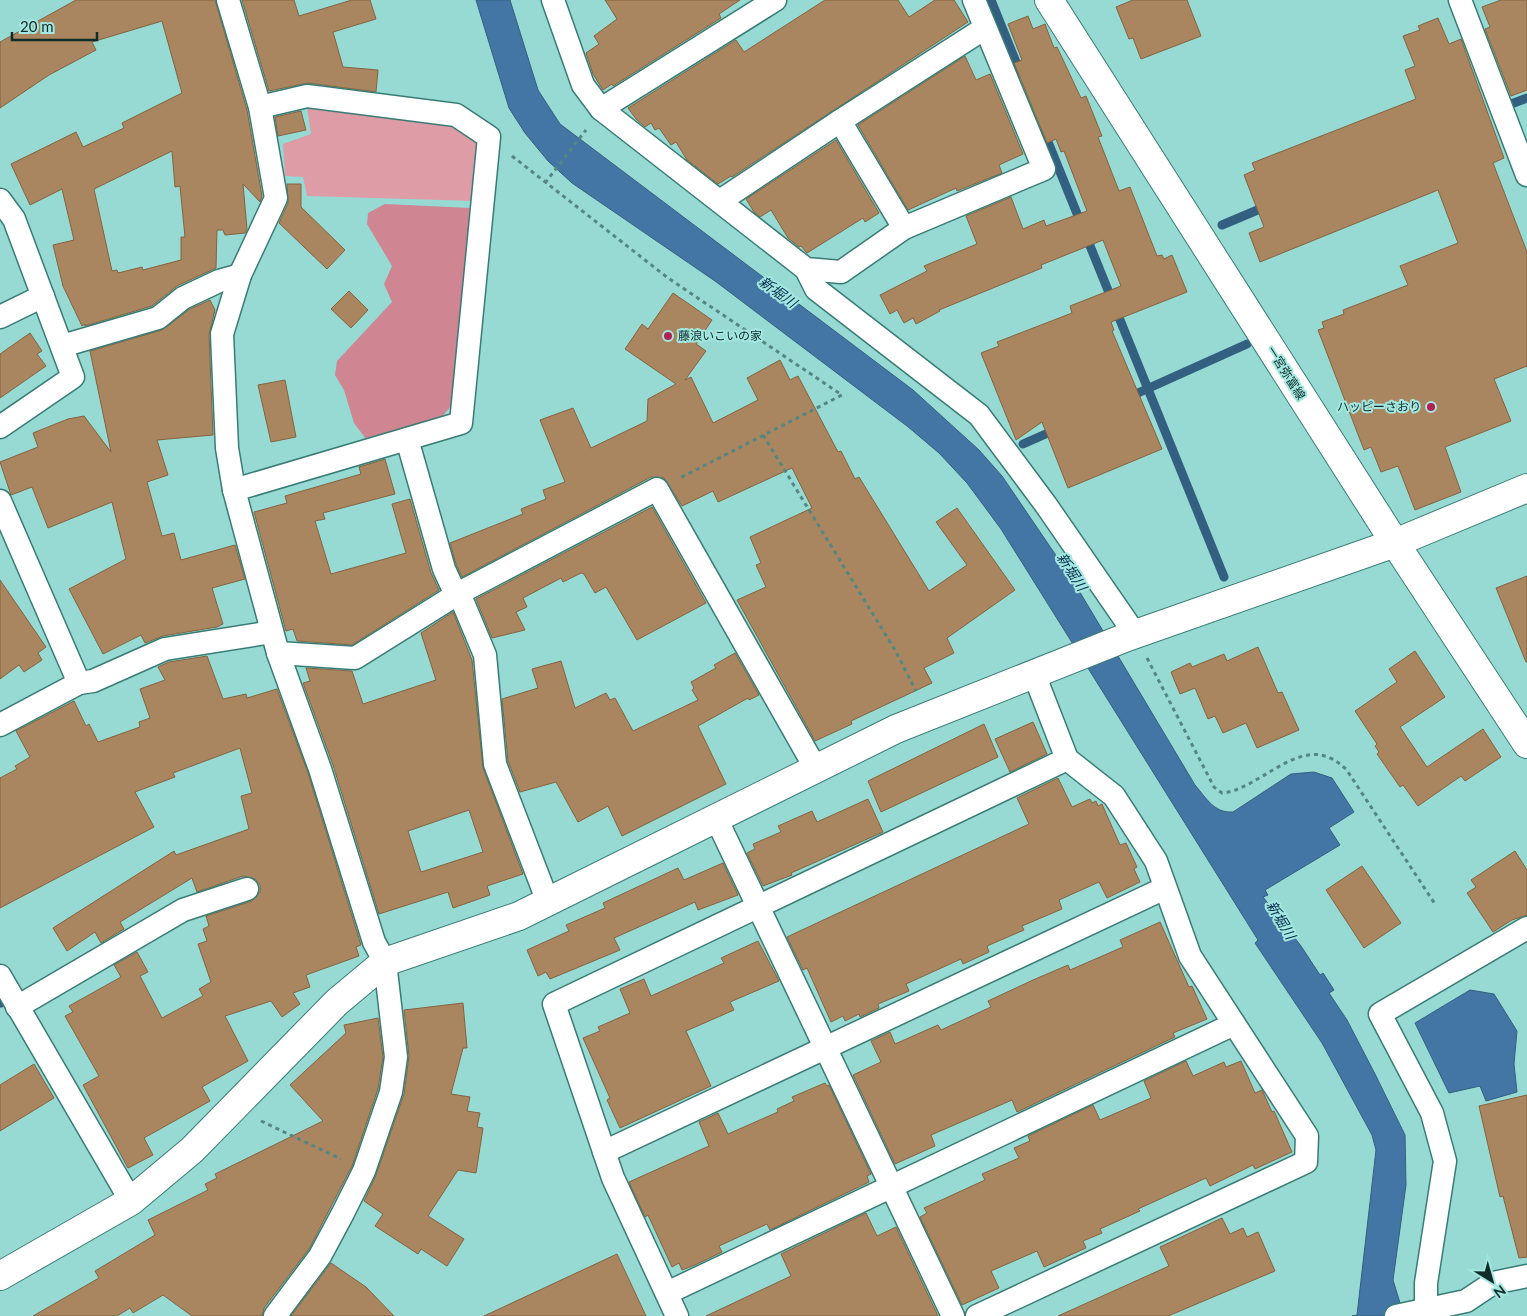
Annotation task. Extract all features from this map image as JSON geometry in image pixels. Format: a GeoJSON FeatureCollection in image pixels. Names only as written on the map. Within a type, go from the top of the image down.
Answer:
{"type":"FeatureCollection","features":[{"type":"Feature","properties":{"kind":"street"},"geometry":{"type":"LineString","coordinates":[[228,0],[260,107],[276,198],[240,276],[222,334],[227,448],[234,490],[275,643],[320,769],[374,942],[385,962],[396,1057],[392,1092],[364,1171],[320,1256],[275,1316]]}},
{"type":"Feature","properties":{"kind":"street"},"geometry":{"type":"LineString","coordinates":[[554,0],[595,117],[720,201],[806,269],[816,289],[979,415],[1046,506],[1131,635]]}},
{"type":"Feature","properties":{"kind":"street"},"geometry":{"type":"LineString","coordinates":[[595,117],[775,0]]}},
{"type":"Feature","properties":{"kind":"street"},"geometry":{"type":"LineString","coordinates":[[806,269],[841,272],[904,228],[1044,169],[974,0]]}},
{"type":"Feature","properties":{"kind":"street","name":"一宮弥富線"},"geometry":{"type":"LineString","coordinates":[[1049,0],[1395,543],[1527,744]]}},
{"type":"Feature","properties":{"kind":"street"},"geometry":{"type":"LineString","coordinates":[[1460,0],[1527,174]]}},
{"type":"Feature","properties":{"kind":"street"},"geometry":{"type":"LineString","coordinates":[[720,201],[840,121],[986,28]]}},
{"type":"Feature","properties":{"kind":"street"},"geometry":{"type":"LineString","coordinates":[[234,490],[461,423],[489,136],[456,115],[307,96],[260,107]]}},
{"type":"Feature","properties":{"kind":"street"},"geometry":{"type":"LineString","coordinates":[[840,121],[904,228]]}},
{"type":"Feature","properties":{"kind":"street"},"geometry":{"type":"LineString","coordinates":[[0,200],[14,218],[73,378],[0,427]]}},
{"type":"Feature","properties":{"kind":"street"},"geometry":{"type":"LineString","coordinates":[[62,346],[158,318],[183,298],[219,280],[240,276]]}},
{"type":"Feature","properties":{"kind":"street"},"geometry":{"type":"LineString","coordinates":[[0,316],[43,296]]}},
{"type":"Feature","properties":{"kind":"street"},"geometry":{"type":"LineString","coordinates":[[407,439],[444,569],[458,594],[485,655],[495,764],[548,902]]}},
{"type":"Feature","properties":{"kind":"street"},"geometry":{"type":"LineString","coordinates":[[0,1276],[131,1201],[192,1150],[337,1002],[385,962],[519,916],[896,729],[1131,635],[1395,543],[1527,488]]}},
{"type":"Feature","properties":{"kind":"street"},"geometry":{"type":"LineString","coordinates":[[0,726],[79,682],[93,681],[166,649],[275,643],[355,658],[458,594],[657,490],[816,769]]}},
{"type":"Feature","properties":{"kind":"street"},"geometry":{"type":"LineString","coordinates":[[1,509],[79,682]]}},
{"type":"Feature","properties":{"kind":"street"},"geometry":{"type":"LineString","coordinates":[[977,1316],[1306,1162],[1307,1136],[1190,956],[1156,862],[1114,796],[1067,759],[1034,674]]}},
{"type":"Feature","properties":{"kind":"street"},"geometry":{"type":"LineString","coordinates":[[677,1316],[613,1178],[554,1004],[1067,759]]}},
{"type":"Feature","properties":{"kind":"street"},"geometry":{"type":"LineString","coordinates":[[716,818],[953,1316]]}},
{"type":"Feature","properties":{"kind":"street"},"geometry":{"type":"LineString","coordinates":[[604,1152],[1165,888]]}},
{"type":"Feature","properties":{"kind":"street"},"geometry":{"type":"LineString","coordinates":[[17,1007],[183,910],[247,889]]}},
{"type":"Feature","properties":{"kind":"street"},"geometry":{"type":"LineString","coordinates":[[1413,1312],[1426,1284],[1445,1161],[1432,1113],[1380,1014],[1527,928]]}},
{"type":"Feature","properties":{"kind":"street"},"geometry":{"type":"LineString","coordinates":[[0,976],[131,1201]]}},
{"type":"Feature","properties":{"kind":"street"},"geometry":{"type":"LineString","coordinates":[[667,1293],[1234,1024]]}},
{"type":"Feature","properties":{"kind":"street"},"geometry":{"type":"LineString","coordinates":[[1413,1312],[1466,1301],[1493,1284],[1527,1276]]}},
{"type":"Feature","properties":{"kind":"path"},"geometry":{"type":"LineString","coordinates":[[544,183],[595,117]]}},
{"type":"Feature","properties":{"kind":"path"},"geometry":{"type":"LineString","coordinates":[[489,136],[544,183],[668,278],[842,395],[657,490]]}},
{"type":"Feature","properties":{"kind":"path"},"geometry":{"type":"LineString","coordinates":[[763,435],[895,650],[928,716]]}},
{"type":"Feature","properties":{"kind":"path"},"geometry":{"type":"LineString","coordinates":[[1131,635],[1214,787],[1222,793],[1234,792],[1294,758],[1313,755],[1329,757],[1346,769],[1435,904]]}},
{"type":"Feature","properties":{"kind":"path"},"geometry":{"type":"LineString","coordinates":[[234,1107],[364,1171]]}},
{"type":"Feature","properties":{"kind":"shaded area"},"geometry":{"type":"Polygon","coordinates":[[[306,101],[450,117],[474,137],[481,147],[474,201],[307,196],[303,177],[285,176],[283,144],[311,134],[306,101]]]}},
{"type":"Feature","properties":{"kind":"shaded area"},"geometry":{"type":"Polygon","coordinates":[[[385,204],[471,208],[452,405],[441,418],[366,439],[354,423],[344,390],[335,375],[337,361],[392,302],[384,284],[392,266],[367,224],[368,213],[385,204]]]}},
{"type":"Feature","properties":{"kind":"water","name":"新堀川"},"geometry":{"type":"Polygon","coordinates":[[[476,0],[510,0],[538,90],[560,124],[913,390],[979,450],[1002,476],[1072,579],[1195,785],[1211,804],[1226,812],[1233,812],[1291,774],[1314,772],[1332,778],[1354,812],[1329,828],[1340,845],[1265,890],[1268,895],[1263,897],[1301,946],[1320,975],[1323,973],[1334,990],[1329,993],[1347,1020],[1405,1135],[1406,1185],[1393,1280],[1404,1316],[1352,1316],[1357,1315],[1376,1150],[1372,1135],[1322,1043],[1255,943],[1258,940],[1001,529],[967,483],[939,453],[907,426],[715,281],[572,183],[548,161],[525,133],[509,108],[476,0]]]}},
{"type":"Feature","properties":{"kind":"water"},"geometry":{"type":"Polygon","coordinates":[[[1470,990],[1494,994],[1517,1031],[1514,1064],[1517,1092],[1486,1101],[1480,1086],[1449,1093],[1415,1023],[1470,990]]]}},
{"type":"Feature","properties":{"kind":"building"},"geometry":{"type":"Polygon","coordinates":[[[76,0],[215,0],[247,110],[262,196],[260,202],[243,184],[247,229],[245,233],[225,235],[223,230],[217,230],[216,268],[177,286],[152,306],[82,326],[63,286],[53,245],[74,240],[62,189],[30,205],[11,164],[76,132],[83,147],[124,128],[122,123],[182,93],[162,21],[92,42],[96,50],[49,75],[0,108],[0,42],[76,0]],[[172,151],[94,189],[112,271],[117,270],[118,273],[142,267],[143,270],[181,260],[181,237],[185,237],[180,186],[175,187],[172,151]]]}},
{"type":"Feature","properties":{"kind":"building"},"geometry":{"type":"Polygon","coordinates":[[[242,0],[294,0],[299,16],[352,0],[370,0],[376,19],[333,32],[343,67],[378,70],[376,92],[308,83],[269,91],[242,0]]]}},
{"type":"Feature","properties":{"kind":"building"},"geometry":{"type":"Polygon","coordinates":[[[605,0],[740,0],[719,14],[721,18],[613,86],[612,84],[603,90],[593,74],[586,53],[599,44],[594,36],[617,19],[605,0]]]}},
{"type":"Feature","properties":{"kind":"building"},"geometry":{"type":"Polygon","coordinates":[[[825,0],[898,0],[909,17],[935,0],[954,0],[968,22],[732,177],[718,184],[687,160],[676,142],[671,145],[659,128],[655,130],[651,123],[645,127],[628,108],[736,40],[744,52],[825,0]]]}},
{"type":"Feature","properties":{"kind":"building"},"geometry":{"type":"Polygon","coordinates":[[[1133,0],[1187,0],[1201,36],[1141,59],[1133,38],[1129,39],[1116,7],[1133,0]]]}},
{"type":"Feature","properties":{"kind":"building"},"geometry":{"type":"Polygon","coordinates":[[[1501,0],[1527,0],[1527,90],[1511,96],[1485,29],[1490,27],[1482,7],[1501,0]]]}},
{"type":"Feature","properties":{"kind":"building"},"geometry":{"type":"Polygon","coordinates":[[[1028,16],[1033,29],[1045,24],[1054,48],[1057,47],[1081,98],[1086,96],[1102,136],[1098,137],[1119,191],[1130,187],[1157,256],[1162,255],[1164,259],[1172,255],[1187,292],[1111,322],[1114,330],[1112,331],[1162,449],[1068,488],[1042,422],[1016,440],[981,353],[999,346],[997,342],[1072,313],[1070,306],[1121,286],[1103,240],[1041,265],[1042,268],[939,310],[916,324],[913,318],[904,323],[897,310],[890,314],[880,295],[927,271],[924,266],[977,244],[966,216],[1011,197],[1023,229],[1044,220],[1046,226],[1087,211],[1064,151],[1061,152],[1056,139],[1047,143],[1014,63],[1022,60],[1008,24],[1028,16]]]}},
{"type":"Feature","properties":{"kind":"building"},"geometry":{"type":"Polygon","coordinates":[[[1438,18],[1449,44],[1461,39],[1504,158],[1493,163],[1527,252],[1527,366],[1494,379],[1511,421],[1445,447],[1461,492],[1415,510],[1398,466],[1381,472],[1371,447],[1364,450],[1318,330],[1324,328],[1322,322],[1344,314],[1343,310],[1408,285],[1400,266],[1458,243],[1438,190],[1260,262],[1249,233],[1264,227],[1244,175],[1255,170],[1252,163],[1416,99],[1405,70],[1415,66],[1403,36],[1420,30],[1418,26],[1438,18]]]}},
{"type":"Feature","properties":{"kind":"building"},"geometry":{"type":"Polygon","coordinates":[[[965,56],[976,80],[990,74],[1023,154],[999,165],[1002,173],[957,191],[956,188],[908,210],[858,125],[965,56]]]}},
{"type":"Feature","properties":{"kind":"building"},"geometry":{"type":"Polygon","coordinates":[[[301,111],[306,130],[278,136],[275,117],[301,111]]]}},
{"type":"Feature","properties":{"kind":"building"},"geometry":{"type":"Polygon","coordinates":[[[836,140],[879,213],[865,222],[863,218],[807,253],[801,246],[799,247],[788,238],[771,210],[760,217],[754,212],[746,199],[836,140]]]}},
{"type":"Feature","properties":{"kind":"building"},"geometry":{"type":"Polygon","coordinates":[[[287,184],[301,184],[301,207],[345,250],[327,269],[279,223],[288,203],[287,184]]]}},
{"type":"Feature","properties":{"kind":"building"},"geometry":{"type":"Polygon","coordinates":[[[349,291],[368,310],[351,328],[331,309],[349,291]]]}},
{"type":"Feature","properties":{"kind":"building"},"geometry":{"type":"Polygon","coordinates":[[[673,293],[712,320],[696,344],[706,351],[685,380],[691,377],[713,423],[758,400],[747,378],[780,360],[790,380],[798,376],[838,452],[841,451],[855,479],[859,477],[929,591],[967,565],[936,522],[957,508],[1015,590],[947,638],[954,653],[924,668],[932,683],[851,721],[852,724],[815,741],[737,600],[766,587],[756,565],[761,563],[750,537],[812,508],[792,468],[718,502],[713,491],[682,506],[664,478],[651,477],[462,577],[456,564],[450,543],[523,514],[521,509],[546,499],[543,490],[565,482],[540,420],[573,408],[591,448],[647,421],[648,399],[676,384],[625,349],[642,324],[648,329],[673,293]]]}},
{"type":"Feature","properties":{"kind":"building"},"geometry":{"type":"Polygon","coordinates":[[[210,300],[215,310],[209,335],[213,435],[157,440],[168,475],[147,482],[162,536],[174,533],[181,560],[235,545],[245,579],[212,588],[223,624],[217,627],[163,636],[145,643],[141,635],[103,654],[69,589],[126,559],[112,502],[48,528],[32,487],[11,495],[0,462],[38,447],[33,433],[68,419],[84,416],[111,452],[90,351],[162,330],[190,309],[210,300]]]}},
{"type":"Feature","properties":{"kind":"building"},"geometry":{"type":"Polygon","coordinates":[[[30,333],[42,351],[37,354],[46,366],[0,398],[0,354],[30,333]]]}},
{"type":"Feature","properties":{"kind":"building"},"geometry":{"type":"Polygon","coordinates":[[[285,380],[296,437],[271,442],[258,385],[285,380]]]}},
{"type":"Feature","properties":{"kind":"building"},"geometry":{"type":"Polygon","coordinates":[[[385,459],[395,494],[323,513],[325,519],[315,521],[331,574],[406,553],[392,504],[410,499],[431,573],[439,590],[352,645],[297,641],[293,629],[286,631],[254,512],[287,503],[285,496],[361,474],[359,467],[385,459]]]}},
{"type":"Feature","properties":{"kind":"building"},"geometry":{"type":"Polygon","coordinates":[[[652,507],[706,603],[637,640],[606,587],[595,593],[584,574],[581,573],[563,582],[561,578],[523,598],[527,607],[516,612],[525,630],[492,638],[476,599],[652,507]]]}},
{"type":"Feature","properties":{"kind":"building"},"geometry":{"type":"Polygon","coordinates":[[[1527,576],[1527,662],[1526,662],[1496,588],[1527,576]]]}},
{"type":"Feature","properties":{"kind":"building"},"geometry":{"type":"Polygon","coordinates":[[[0,580],[46,647],[38,653],[42,660],[24,672],[19,665],[0,679],[0,580]]]}},
{"type":"Feature","properties":{"kind":"building"},"geometry":{"type":"Polygon","coordinates":[[[453,612],[472,660],[483,768],[523,874],[487,886],[490,895],[453,908],[448,892],[379,914],[333,765],[303,683],[310,681],[306,668],[352,671],[363,704],[436,680],[421,633],[453,612]],[[469,810],[408,831],[421,872],[483,852],[469,810]]]}},
{"type":"Feature","properties":{"kind":"building"},"geometry":{"type":"Polygon","coordinates":[[[1258,647],[1278,693],[1282,692],[1299,730],[1257,748],[1246,723],[1223,733],[1215,716],[1208,719],[1195,688],[1180,694],[1171,672],[1190,663],[1192,667],[1224,654],[1227,661],[1258,647]]]}},
{"type":"Feature","properties":{"kind":"building"},"geometry":{"type":"Polygon","coordinates":[[[1415,651],[1445,697],[1400,727],[1427,767],[1483,729],[1501,757],[1465,781],[1461,776],[1418,806],[1403,785],[1400,787],[1377,754],[1379,752],[1375,746],[1377,744],[1355,711],[1397,682],[1389,669],[1415,651]]]}},
{"type":"Feature","properties":{"kind":"building"},"geometry":{"type":"Polygon","coordinates":[[[735,653],[759,695],[749,700],[748,698],[698,726],[726,784],[622,836],[608,806],[578,822],[556,782],[520,792],[508,761],[502,699],[538,688],[532,669],[561,661],[575,708],[606,693],[610,700],[615,698],[633,731],[698,700],[692,690],[694,688],[691,682],[716,668],[714,665],[735,653]]]}},
{"type":"Feature","properties":{"kind":"building"},"geometry":{"type":"Polygon","coordinates":[[[207,656],[223,699],[246,694],[247,698],[277,689],[308,773],[361,945],[356,947],[359,956],[306,975],[310,987],[293,993],[300,1004],[282,1017],[271,1001],[225,1016],[248,1061],[202,1087],[210,1101],[144,1138],[153,1155],[128,1168],[83,1085],[99,1076],[65,1016],[73,1012],[69,1006],[121,977],[114,965],[137,952],[148,972],[140,976],[162,1018],[203,996],[199,989],[211,982],[198,944],[207,941],[203,929],[209,926],[206,916],[252,901],[260,892],[260,885],[255,879],[243,876],[197,892],[192,878],[120,922],[124,929],[101,943],[95,932],[67,951],[53,928],[174,851],[176,855],[249,829],[241,796],[252,793],[240,748],[173,773],[175,777],[135,792],[154,827],[0,908],[0,778],[17,769],[15,766],[30,757],[16,731],[74,701],[86,726],[89,724],[98,742],[140,727],[139,722],[150,718],[140,689],[165,680],[158,667],[169,662],[207,656]]]}},
{"type":"Feature","properties":{"kind":"building"},"geometry":{"type":"Polygon","coordinates":[[[1033,722],[1047,754],[1010,772],[995,739],[1033,722]]]}},
{"type":"Feature","properties":{"kind":"building"},"geometry":{"type":"Polygon","coordinates":[[[984,724],[998,757],[881,812],[868,781],[984,724]]]}},
{"type":"Feature","properties":{"kind":"building"},"geometry":{"type":"Polygon","coordinates":[[[1058,778],[1072,807],[1090,799],[1092,803],[1096,801],[1098,806],[1102,804],[1120,845],[1126,843],[1137,867],[1134,869],[1140,882],[1107,898],[1099,882],[1059,900],[1062,909],[1022,926],[1024,930],[987,946],[989,952],[963,964],[961,959],[906,984],[909,991],[878,1004],[879,1008],[860,1017],[859,1014],[845,1021],[843,1016],[831,1022],[807,968],[803,970],[787,937],[1029,824],[1017,798],[1058,778]]]}},
{"type":"Feature","properties":{"kind":"building"},"geometry":{"type":"Polygon","coordinates":[[[868,799],[883,832],[791,873],[792,875],[763,886],[747,853],[755,849],[753,844],[781,832],[778,826],[812,811],[817,822],[868,799]]]}},
{"type":"Feature","properties":{"kind":"building"},"geometry":{"type":"Polygon","coordinates":[[[1515,851],[1527,870],[1527,915],[1512,920],[1493,932],[1467,893],[1476,887],[1471,880],[1515,851]]]}},
{"type":"Feature","properties":{"kind":"building"},"geometry":{"type":"Polygon","coordinates":[[[723,863],[738,895],[698,910],[695,902],[614,938],[620,950],[550,979],[546,972],[538,976],[527,950],[569,931],[566,925],[605,908],[603,903],[678,868],[684,880],[723,863]]]}},
{"type":"Feature","properties":{"kind":"building"},"geometry":{"type":"Polygon","coordinates":[[[1362,866],[1401,923],[1364,948],[1326,890],[1362,866]]]}},
{"type":"Feature","properties":{"kind":"building"},"geometry":{"type":"Polygon","coordinates":[[[1160,922],[1189,987],[1192,986],[1207,1019],[1173,1033],[1175,1037],[1017,1112],[1012,1100],[931,1135],[935,1146],[895,1164],[853,1075],[881,1062],[871,1041],[890,1032],[895,1044],[938,1025],[941,1030],[991,1007],[988,1001],[1033,980],[1068,965],[1070,970],[1123,947],[1120,940],[1160,922]]]}},
{"type":"Feature","properties":{"kind":"building"},"geometry":{"type":"Polygon","coordinates":[[[758,941],[779,981],[730,1002],[734,1010],[686,1031],[711,1086],[620,1128],[607,1100],[610,1098],[583,1038],[600,1031],[598,1027],[630,1013],[620,989],[644,979],[651,996],[724,963],[721,958],[758,941]]]}},
{"type":"Feature","properties":{"kind":"building"},"geometry":{"type":"Polygon","coordinates":[[[463,1003],[467,1048],[463,1048],[451,1094],[470,1097],[467,1111],[480,1113],[477,1127],[483,1128],[476,1173],[458,1170],[428,1216],[464,1239],[447,1266],[421,1249],[418,1254],[375,1226],[383,1214],[364,1201],[376,1175],[404,1094],[409,1056],[404,1010],[463,1003]]]}},
{"type":"Feature","properties":{"kind":"building"},"geometry":{"type":"Polygon","coordinates":[[[378,1018],[383,1057],[378,1089],[352,1166],[309,1249],[264,1308],[262,1316],[192,1316],[163,1295],[133,1313],[130,1308],[117,1316],[33,1316],[99,1278],[95,1271],[155,1235],[148,1220],[208,1190],[205,1184],[217,1178],[215,1174],[323,1121],[290,1085],[346,1033],[344,1025],[378,1018]]]}},
{"type":"Feature","properties":{"kind":"building"},"geometry":{"type":"Polygon","coordinates":[[[1186,1061],[1193,1076],[1224,1062],[1226,1067],[1241,1061],[1255,1093],[1262,1090],[1272,1112],[1274,1111],[1292,1152],[1255,1169],[1253,1165],[1210,1186],[1206,1178],[1138,1209],[1140,1211],[1100,1229],[1102,1233],[1083,1241],[1086,1248],[1044,1267],[1037,1251],[991,1271],[999,1288],[962,1305],[920,1217],[927,1213],[924,1208],[985,1180],[982,1174],[1019,1158],[1014,1148],[1030,1141],[1028,1136],[1093,1105],[1100,1120],[1151,1098],[1144,1081],[1186,1061]]]}},
{"type":"Feature","properties":{"kind":"building"},"geometry":{"type":"Polygon","coordinates":[[[34,1064],[54,1098],[0,1131],[0,1085],[34,1064]]]}},
{"type":"Feature","properties":{"kind":"building"},"geometry":{"type":"Polygon","coordinates":[[[825,1083],[827,1086],[829,1085],[871,1174],[867,1176],[869,1182],[770,1230],[767,1224],[719,1246],[722,1252],[695,1265],[682,1270],[679,1263],[672,1267],[648,1215],[645,1217],[629,1182],[709,1146],[699,1122],[718,1113],[728,1134],[778,1112],[777,1109],[794,1101],[792,1097],[825,1083]]]}},
{"type":"Feature","properties":{"kind":"building"},"geometry":{"type":"Polygon","coordinates":[[[1527,1095],[1527,1257],[1519,1258],[1503,1196],[1500,1197],[1479,1106],[1527,1095]]]}},
{"type":"Feature","properties":{"kind":"building"},"geometry":{"type":"Polygon","coordinates":[[[866,1213],[877,1236],[896,1227],[938,1316],[706,1316],[791,1276],[781,1254],[866,1213]]]}},
{"type":"Feature","properties":{"kind":"building"},"geometry":{"type":"Polygon","coordinates":[[[1222,1218],[1230,1234],[1243,1228],[1247,1237],[1258,1232],[1275,1271],[1168,1316],[1058,1316],[1169,1266],[1160,1247],[1222,1218]]]}},
{"type":"Feature","properties":{"kind":"building"},"geometry":{"type":"Polygon","coordinates":[[[617,1254],[646,1316],[484,1316],[617,1254]]]}},
{"type":"Feature","properties":{"kind":"building"},"geometry":{"type":"Polygon","coordinates":[[[331,1263],[366,1287],[394,1316],[291,1316],[331,1263]]]}},
{"type":"Feature","properties":{"kind":"waterway"},"geometry":{"type":"LineString","coordinates":[[991,0],[1020,72]]}},
{"type":"Feature","properties":{"kind":"waterway"},"geometry":{"type":"LineString","coordinates":[[1511,104],[1527,98]]}},
{"type":"Feature","properties":{"kind":"waterway"},"geometry":{"type":"LineString","coordinates":[[1044,132],[1224,577]]}},
{"type":"Feature","properties":{"kind":"waterway"},"geometry":{"type":"LineString","coordinates":[[1222,225],[1267,206]]}},
{"type":"Feature","properties":{"kind":"waterway"},"geometry":{"type":"LineString","coordinates":[[1129,397],[1247,344]]}},
{"type":"Feature","properties":{"kind":"waterway"},"geometry":{"type":"LineString","coordinates":[[1023,444],[1057,429]]}},
{"type":"Feature","properties":{"kind":"place","name":"藤浪いこいの家"},"geometry":{"type":"Point","coordinates":[668,336]}},
{"type":"Feature","properties":{"kind":"place","name":"ハッピーさおり"},"geometry":{"type":"Point","coordinates":[1431,407]}}]}
